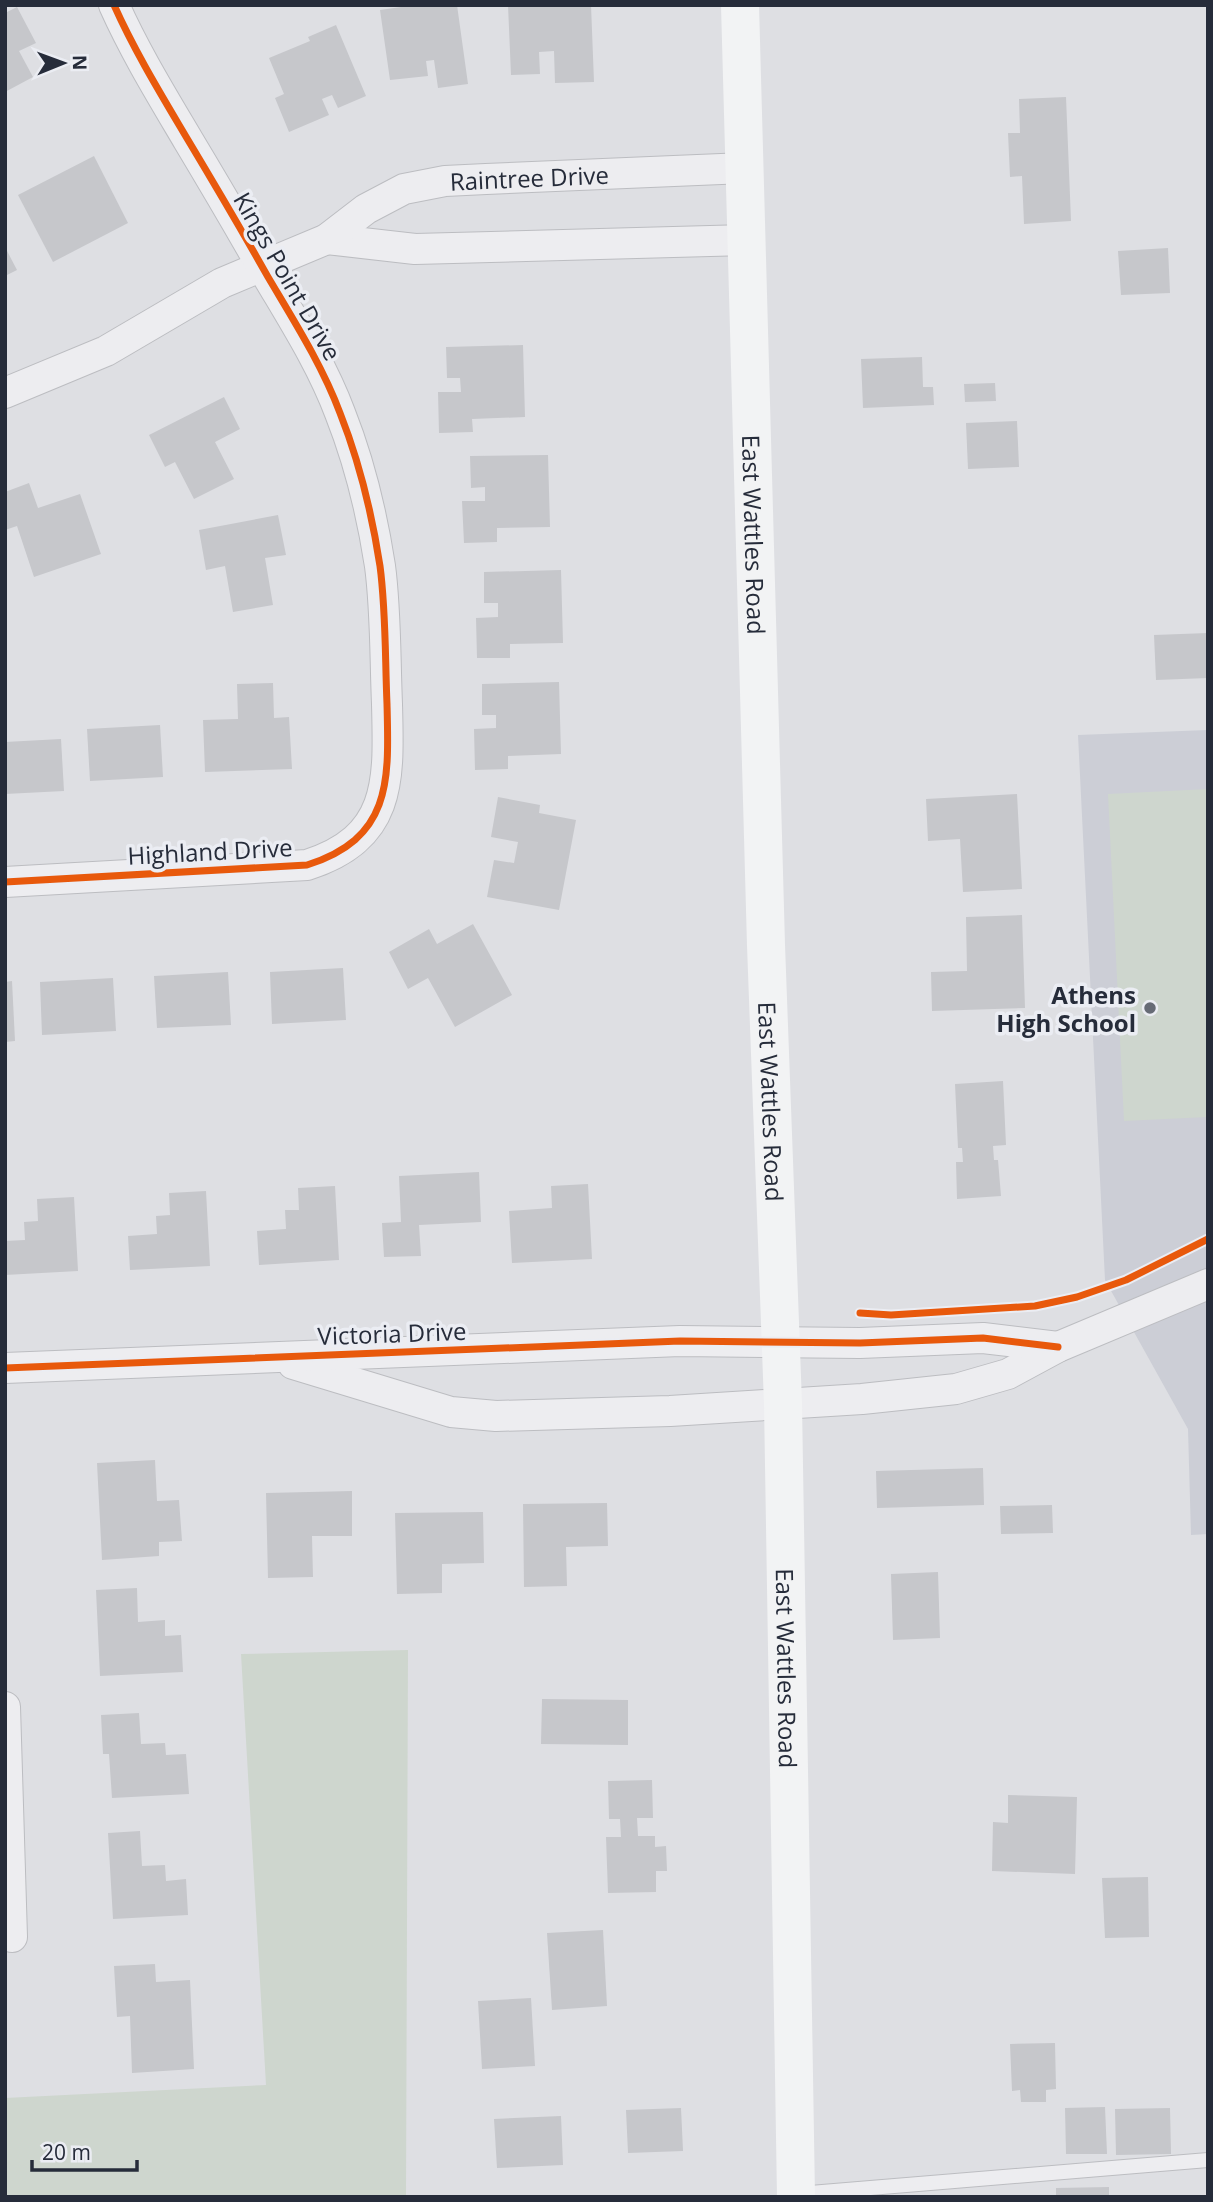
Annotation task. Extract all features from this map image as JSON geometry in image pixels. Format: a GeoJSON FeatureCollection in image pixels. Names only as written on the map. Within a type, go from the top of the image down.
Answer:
{"type":"FeatureCollection","features":[{"type":"Feature","properties":{"kind":"main road","name":"East Wattles Road"},"geometry":{"type":"LineString","coordinates":[[740,5],[766,945],[783,1404],[796,2195]]}},
{"type":"Feature","properties":{"kind":"street","name":"Kings Point Drive"},"geometry":{"type":"LineString","coordinates":[[114,5],[153,79],[316,360],[340,412],[357,464],[380,565],[388,740],[383,793]]}},
{"type":"Feature","properties":{"kind":"street","name":"Raintree Drive"},"geometry":{"type":"LineString","coordinates":[[5,393],[106,351],[222,283],[327,239],[366,209],[404,189],[486,179],[745,168]]}},
{"type":"Feature","properties":{"kind":"street","name":"Raintree Drive"},"geometry":{"type":"LineString","coordinates":[[327,239],[415,249],[747,240]]}},
{"type":"Feature","properties":{"kind":"street","name":"Highland Drive"},"geometry":{"type":"LineString","coordinates":[[5,882],[307,865],[329,858],[350,846],[375,816],[383,793]]}},
{"type":"Feature","properties":{"kind":"street","name":"Victoria Drive"},"geometry":{"type":"LineString","coordinates":[[269,1357],[450,1412],[496,1416],[670,1411],[783,1404],[956,1389],[1008,1374],[1058,1347],[1208,1284]]}},
{"type":"Feature","properties":{"kind":"street","name":"Victoria Drive"},"geometry":{"type":"LineString","coordinates":[[5,1368],[680,1340],[860,1343],[983,1338],[1058,1347]]}},
{"type":"Feature","properties":{"kind":"street"},"geometry":{"type":"LineString","coordinates":[[5,1707],[12,1937]]}},
{"type":"Feature","properties":{"kind":"lane"},"geometry":{"type":"LineString","coordinates":[[796,2195],[1208,2160]]}},
{"type":"Feature","properties":{"kind":"shaded area","name":"Athens High School"},"geometry":{"type":"Polygon","coordinates":[[[1208,730],[1208,1534],[1191,1535],[1188,1429],[1105,1280],[1078,735],[1208,730]]]}},
{"type":"Feature","properties":{"kind":"shaded area"},"geometry":{"type":"Polygon","coordinates":[[[1208,789],[1208,1117],[1124,1121],[1108,794],[1208,789]]]}},
{"type":"Feature","properties":{"kind":"shaded area"},"geometry":{"type":"Polygon","coordinates":[[[408,1650],[406,2197],[5,2197],[5,2098],[266,2085],[241,1654],[408,1650]]]}},
{"type":"Feature","properties":{"kind":"building"},"geometry":{"type":"Polygon","coordinates":[[[415,5],[457,5],[468,84],[438,88],[434,60],[426,61],[428,76],[390,80],[380,10],[415,5]]]}},
{"type":"Feature","properties":{"kind":"building"},"geometry":{"type":"Polygon","coordinates":[[[508,5],[591,5],[594,82],[555,83],[554,51],[539,52],[540,74],[511,75],[508,5]]]}},
{"type":"Feature","properties":{"kind":"building"},"geometry":{"type":"Polygon","coordinates":[[[17,7],[36,43],[19,51],[33,77],[5,92],[5,13],[17,7]]]}},
{"type":"Feature","properties":{"kind":"building"},"geometry":{"type":"Polygon","coordinates":[[[336,25],[366,96],[338,108],[332,95],[322,99],[329,115],[289,132],[275,98],[284,94],[269,58],[310,41],[308,37],[336,25]]]}},
{"type":"Feature","properties":{"kind":"building"},"geometry":{"type":"Polygon","coordinates":[[[1066,97],[1071,221],[1024,224],[1022,176],[1010,177],[1008,133],[1020,133],[1019,99],[1066,97]]]}},
{"type":"Feature","properties":{"kind":"building"},"geometry":{"type":"Polygon","coordinates":[[[94,156],[128,223],[53,262],[18,195],[94,156]]]}},
{"type":"Feature","properties":{"kind":"building"},"geometry":{"type":"Polygon","coordinates":[[[5,247],[17,270],[5,276],[5,247]]]}},
{"type":"Feature","properties":{"kind":"building"},"geometry":{"type":"Polygon","coordinates":[[[1168,248],[1170,293],[1121,295],[1118,251],[1168,248]]]}},
{"type":"Feature","properties":{"kind":"building"},"geometry":{"type":"Polygon","coordinates":[[[523,345],[525,417],[472,419],[473,432],[439,433],[438,392],[461,392],[460,378],[447,378],[446,347],[523,345]]]}},
{"type":"Feature","properties":{"kind":"building"},"geometry":{"type":"Polygon","coordinates":[[[922,357],[923,387],[933,387],[934,405],[863,408],[861,359],[922,357]]]}},
{"type":"Feature","properties":{"kind":"building"},"geometry":{"type":"Polygon","coordinates":[[[995,383],[996,401],[965,402],[964,384],[995,383]]]}},
{"type":"Feature","properties":{"kind":"building"},"geometry":{"type":"Polygon","coordinates":[[[224,397],[240,429],[215,442],[234,479],[194,499],[175,462],[165,467],[149,435],[224,397]]]}},
{"type":"Feature","properties":{"kind":"building"},"geometry":{"type":"Polygon","coordinates":[[[1017,421],[1019,467],[968,469],[966,423],[1017,421]]]}},
{"type":"Feature","properties":{"kind":"building"},"geometry":{"type":"Polygon","coordinates":[[[548,455],[550,527],[497,528],[497,542],[464,543],[462,501],[485,501],[485,487],[471,488],[470,456],[548,455]]]}},
{"type":"Feature","properties":{"kind":"building"},"geometry":{"type":"Polygon","coordinates":[[[29,483],[38,508],[80,494],[101,554],[34,577],[17,526],[5,530],[5,492],[29,483]]]}},
{"type":"Feature","properties":{"kind":"building"},"geometry":{"type":"Polygon","coordinates":[[[278,515],[286,555],[265,558],[273,605],[233,612],[225,566],[206,570],[199,530],[278,515]]]}},
{"type":"Feature","properties":{"kind":"building"},"geometry":{"type":"Polygon","coordinates":[[[561,570],[563,643],[510,644],[510,658],[477,658],[476,618],[498,617],[498,603],[484,603],[484,572],[561,570]]]}},
{"type":"Feature","properties":{"kind":"building"},"geometry":{"type":"Polygon","coordinates":[[[1208,633],[1208,678],[1156,680],[1154,635],[1208,633]]]}},
{"type":"Feature","properties":{"kind":"building"},"geometry":{"type":"Polygon","coordinates":[[[559,682],[561,754],[508,756],[508,769],[475,770],[474,729],[496,728],[496,715],[482,715],[482,684],[559,682]]]}},
{"type":"Feature","properties":{"kind":"building"},"geometry":{"type":"Polygon","coordinates":[[[273,683],[274,718],[289,717],[292,769],[205,772],[203,720],[238,719],[237,684],[273,683]]]}},
{"type":"Feature","properties":{"kind":"building"},"geometry":{"type":"Polygon","coordinates":[[[160,725],[163,777],[90,781],[87,729],[160,725]]]}},
{"type":"Feature","properties":{"kind":"building"},"geometry":{"type":"Polygon","coordinates":[[[61,739],[64,791],[5,794],[5,742],[61,739]]]}},
{"type":"Feature","properties":{"kind":"building"},"geometry":{"type":"Polygon","coordinates":[[[1017,794],[1022,889],[963,892],[960,839],[928,841],[926,799],[1017,794]]]}},
{"type":"Feature","properties":{"kind":"building"},"geometry":{"type":"Polygon","coordinates":[[[498,797],[540,805],[539,813],[576,820],[559,910],[487,897],[494,860],[514,863],[518,842],[491,837],[498,797]]]}},
{"type":"Feature","properties":{"kind":"building"},"geometry":{"type":"Polygon","coordinates":[[[1022,915],[1025,1008],[932,1011],[931,972],[967,971],[966,917],[1022,915]]]}},
{"type":"Feature","properties":{"kind":"building"},"geometry":{"type":"Polygon","coordinates":[[[473,924],[512,995],[455,1027],[428,978],[408,989],[389,952],[429,929],[437,944],[473,924]]]}},
{"type":"Feature","properties":{"kind":"building"},"geometry":{"type":"Polygon","coordinates":[[[343,968],[346,1020],[272,1024],[270,972],[343,968]]]}},
{"type":"Feature","properties":{"kind":"building"},"geometry":{"type":"Polygon","coordinates":[[[228,972],[231,1025],[157,1028],[154,976],[228,972]]]}},
{"type":"Feature","properties":{"kind":"building"},"geometry":{"type":"Polygon","coordinates":[[[113,978],[116,1031],[42,1035],[40,982],[113,978]]]}},
{"type":"Feature","properties":{"kind":"building"},"geometry":{"type":"Polygon","coordinates":[[[12,981],[15,1041],[5,1042],[5,982],[12,981]]]}},
{"type":"Feature","properties":{"kind":"building"},"geometry":{"type":"Polygon","coordinates":[[[1003,1081],[1006,1145],[993,1146],[994,1160],[998,1160],[1001,1196],[957,1199],[956,1162],[963,1162],[962,1148],[958,1148],[955,1084],[1003,1081]]]}},
{"type":"Feature","properties":{"kind":"building"},"geometry":{"type":"Polygon","coordinates":[[[479,1172],[481,1222],[419,1225],[421,1256],[384,1257],[382,1223],[401,1222],[399,1176],[479,1172]]]}},
{"type":"Feature","properties":{"kind":"building"},"geometry":{"type":"Polygon","coordinates":[[[588,1184],[592,1259],[512,1263],[509,1211],[552,1208],[551,1186],[588,1184]]]}},
{"type":"Feature","properties":{"kind":"building"},"geometry":{"type":"Polygon","coordinates":[[[335,1186],[339,1260],[259,1265],[257,1231],[286,1229],[285,1210],[299,1210],[298,1188],[335,1186]]]}},
{"type":"Feature","properties":{"kind":"building"},"geometry":{"type":"Polygon","coordinates":[[[206,1191],[210,1266],[130,1270],[128,1236],[157,1234],[156,1216],[170,1215],[169,1193],[206,1191]]]}},
{"type":"Feature","properties":{"kind":"building"},"geometry":{"type":"Polygon","coordinates":[[[74,1197],[78,1271],[5,1275],[5,1241],[25,1240],[24,1222],[38,1221],[37,1199],[74,1197]]]}},
{"type":"Feature","properties":{"kind":"building"},"geometry":{"type":"Polygon","coordinates":[[[155,1460],[157,1501],[179,1500],[182,1541],[159,1542],[159,1556],[102,1560],[97,1463],[155,1460]]]}},
{"type":"Feature","properties":{"kind":"building"},"geometry":{"type":"Polygon","coordinates":[[[983,1468],[984,1505],[877,1508],[876,1471],[983,1468]]]}},
{"type":"Feature","properties":{"kind":"building"},"geometry":{"type":"Polygon","coordinates":[[[352,1491],[352,1536],[312,1536],[313,1577],[268,1578],[266,1493],[352,1491]]]}},
{"type":"Feature","properties":{"kind":"building"},"geometry":{"type":"Polygon","coordinates":[[[607,1503],[608,1546],[566,1547],[567,1586],[524,1587],[523,1504],[607,1503]]]}},
{"type":"Feature","properties":{"kind":"building"},"geometry":{"type":"Polygon","coordinates":[[[1052,1505],[1053,1533],[1001,1534],[1000,1506],[1052,1505]]]}},
{"type":"Feature","properties":{"kind":"building"},"geometry":{"type":"Polygon","coordinates":[[[483,1512],[484,1563],[442,1564],[442,1593],[397,1594],[395,1513],[483,1512]]]}},
{"type":"Feature","properties":{"kind":"building"},"geometry":{"type":"Polygon","coordinates":[[[938,1572],[940,1638],[893,1640],[891,1574],[938,1572]]]}},
{"type":"Feature","properties":{"kind":"building"},"geometry":{"type":"Polygon","coordinates":[[[137,1588],[138,1622],[165,1620],[165,1636],[181,1635],[183,1672],[100,1676],[96,1590],[137,1588]]]}},
{"type":"Feature","properties":{"kind":"building"},"geometry":{"type":"Polygon","coordinates":[[[542,1699],[628,1700],[628,1745],[541,1744],[542,1699]]]}},
{"type":"Feature","properties":{"kind":"building"},"geometry":{"type":"Polygon","coordinates":[[[139,1713],[141,1744],[165,1743],[166,1755],[186,1754],[189,1794],[112,1798],[109,1754],[103,1754],[101,1715],[139,1713]]]}},
{"type":"Feature","properties":{"kind":"building"},"geometry":{"type":"Polygon","coordinates":[[[652,1780],[653,1818],[637,1818],[638,1836],[655,1836],[655,1847],[666,1846],[667,1871],[656,1871],[656,1892],[608,1893],[606,1837],[621,1837],[620,1819],[609,1819],[608,1781],[652,1780]]]}},
{"type":"Feature","properties":{"kind":"building"},"geometry":{"type":"Polygon","coordinates":[[[1008,1795],[1077,1797],[1075,1874],[992,1871],[993,1822],[1008,1823],[1008,1795]]]}},
{"type":"Feature","properties":{"kind":"building"},"geometry":{"type":"Polygon","coordinates":[[[140,1831],[142,1866],[165,1865],[166,1881],[186,1879],[188,1915],[113,1919],[108,1833],[140,1831]]]}},
{"type":"Feature","properties":{"kind":"building"},"geometry":{"type":"Polygon","coordinates":[[[1148,1877],[1149,1937],[1105,1938],[1102,1878],[1148,1877]]]}},
{"type":"Feature","properties":{"kind":"building"},"geometry":{"type":"Polygon","coordinates":[[[603,1930],[607,2006],[552,2010],[547,1933],[603,1930]]]}},
{"type":"Feature","properties":{"kind":"building"},"geometry":{"type":"Polygon","coordinates":[[[155,1964],[156,1982],[190,1980],[194,2069],[132,2073],[130,2016],[117,2017],[114,1966],[155,1964]]]}},
{"type":"Feature","properties":{"kind":"building"},"geometry":{"type":"Polygon","coordinates":[[[531,1998],[535,2066],[482,2069],[478,2001],[531,1998]]]}},
{"type":"Feature","properties":{"kind":"building"},"geometry":{"type":"Polygon","coordinates":[[[1055,2043],[1056,2089],[1046,2090],[1046,2102],[1021,2102],[1020,2090],[1012,2091],[1010,2044],[1055,2043]]]}},
{"type":"Feature","properties":{"kind":"building"},"geometry":{"type":"Polygon","coordinates":[[[1105,2107],[1107,2154],[1066,2154],[1065,2108],[1105,2107]]]}},
{"type":"Feature","properties":{"kind":"building"},"geometry":{"type":"Polygon","coordinates":[[[681,2108],[683,2151],[628,2153],[626,2110],[681,2108]]]}},
{"type":"Feature","properties":{"kind":"building"},"geometry":{"type":"Polygon","coordinates":[[[1170,2108],[1171,2154],[1116,2155],[1115,2109],[1170,2108]]]}},
{"type":"Feature","properties":{"kind":"building"},"geometry":{"type":"Polygon","coordinates":[[[561,2116],[563,2165],[497,2168],[494,2119],[561,2116]]]}},
{"type":"Feature","properties":{"kind":"building"},"geometry":{"type":"Polygon","coordinates":[[[1109,2187],[1109,2197],[1056,2197],[1056,2188],[1109,2187]]]}},
{"type":"Feature","properties":{"kind":"cycle path"},"geometry":{"type":"LineString","coordinates":[[5,882],[307,865],[335,853],[356,839],[370,822],[380,803],[385,782],[388,732],[382,583],[369,507],[347,431],[333,395],[307,344],[149,74],[114,5]]}},
{"type":"Feature","properties":{"kind":"cycle path"},"geometry":{"type":"LineString","coordinates":[[860,1313],[891,1315],[1035,1306],[1077,1297],[1126,1280],[1208,1239]]}},
{"type":"Feature","properties":{"kind":"cycle path"},"geometry":{"type":"LineString","coordinates":[[5,1368],[680,1341],[860,1343],[983,1338],[1058,1347]]}},
{"type":"Feature","properties":{"kind":"place","name":"Athens High School"},"geometry":{"type":"Point","coordinates":[1150,1008]}}]}
